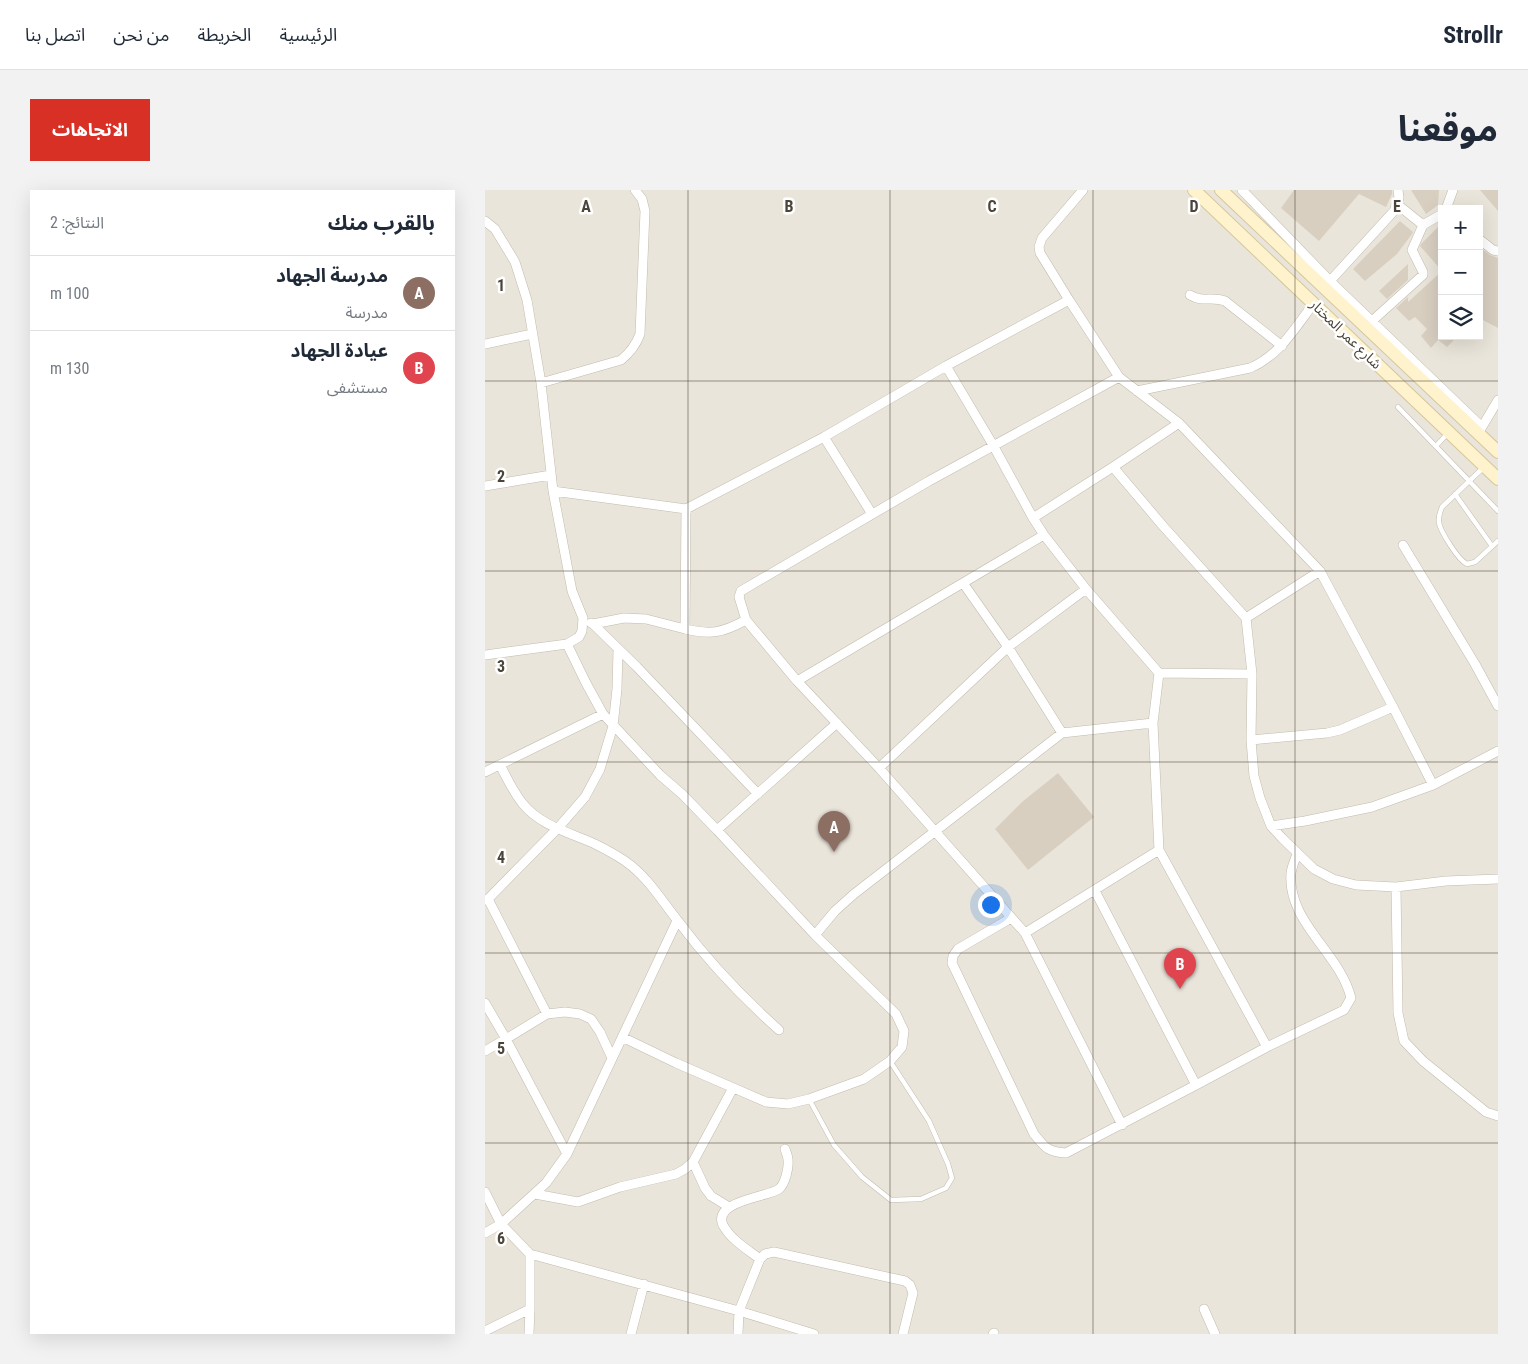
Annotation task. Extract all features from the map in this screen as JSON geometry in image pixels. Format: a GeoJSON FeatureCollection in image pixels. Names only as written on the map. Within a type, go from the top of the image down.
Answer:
{"type":"FeatureCollection","features":[{"type":"Feature","properties":{"kind":"street"},"geometry":{"type":"LineString","coordinates":[[541,383],[621,360],[630,353],[636,344],[640,334],[645,211],[642,199],[635,190]]}},
{"type":"Feature","properties":{"kind":"street"},"geometry":{"type":"LineString","coordinates":[[1083,190],[1042,238],[1039,247],[1040,253],[1119,377],[1179,423],[1320,571],[1433,785]]}},
{"type":"Feature","properties":{"kind":"street","name":"شارع عمر المختار"},"geometry":{"type":"LineString","coordinates":[[1194,190],[1498,479]]}},
{"type":"Feature","properties":{"kind":"street","name":"شارع عمر المختار"},"geometry":{"type":"LineString","coordinates":[[1221,190],[1369,324],[1480,430],[1498,452]]}},
{"type":"Feature","properties":{"kind":"street"},"geometry":{"type":"LineString","coordinates":[[1242,190],[1331,281],[1369,324]]}},
{"type":"Feature","properties":{"kind":"street"},"geometry":{"type":"LineString","coordinates":[[1331,281],[1394,211],[1398,205],[1398,190]]}},
{"type":"Feature","properties":{"kind":"street"},"geometry":{"type":"LineString","coordinates":[[1447,205],[1453,190]]}},
{"type":"Feature","properties":{"kind":"street"},"geometry":{"type":"LineString","coordinates":[[1398,205],[1423,225]]}},
{"type":"Feature","properties":{"kind":"street"},"geometry":{"type":"LineString","coordinates":[[1352,340],[1423,275],[1412,250],[1423,225],[1438,216]]}},
{"type":"Feature","properties":{"kind":"street"},"geometry":{"type":"LineString","coordinates":[[485,220],[495,229],[515,262],[527,300],[541,383],[553,491],[566,564],[584,625],[579,637],[567,644],[485,654]]}},
{"type":"Feature","properties":{"kind":"street"},"geometry":{"type":"LineString","coordinates":[[1483,242],[1493,250],[1498,251]]}},
{"type":"Feature","properties":{"kind":"street"},"geometry":{"type":"LineString","coordinates":[[1190,295],[1197,299],[1216,298],[1225,301],[1282,346]]}},
{"type":"Feature","properties":{"kind":"street"},"geometry":{"type":"LineString","coordinates":[[553,491],[686,509],[824,437],[946,366],[1069,300]]}},
{"type":"Feature","properties":{"kind":"street"},"geometry":{"type":"LineString","coordinates":[[1137,390],[1250,368],[1262,363],[1282,346],[1314,304]]}},
{"type":"Feature","properties":{"kind":"street"},"geometry":{"type":"LineString","coordinates":[[485,344],[532,334]]}},
{"type":"Feature","properties":{"kind":"street"},"geometry":{"type":"LineString","coordinates":[[946,366],[993,445],[1033,518],[1086,589],[1159,672],[1252,674]]}},
{"type":"Feature","properties":{"kind":"street"},"geometry":{"type":"LineString","coordinates":[[1119,377],[993,445],[872,514],[741,591],[739,597],[746,620],[797,681],[879,768],[1025,933],[1122,1125]]}},
{"type":"Feature","properties":{"kind":"street"},"geometry":{"type":"LineString","coordinates":[[1480,430],[1498,400]]}},
{"type":"Feature","properties":{"kind":"street"},"geometry":{"type":"LineString","coordinates":[[1033,518],[1179,423]]}},
{"type":"Feature","properties":{"kind":"street"},"geometry":{"type":"LineString","coordinates":[[824,437],[872,514]]}},
{"type":"Feature","properties":{"kind":"street"},"geometry":{"type":"LineString","coordinates":[[1113,467],[1246,618],[1252,674],[1251,740],[1254,776],[1271,826],[1297,854],[1314,869],[1333,879],[1356,885],[1396,887],[1446,881],[1498,879]]}},
{"type":"Feature","properties":{"kind":"street"},"geometry":{"type":"LineString","coordinates":[[485,486],[551,475]]}},
{"type":"Feature","properties":{"kind":"street"},"geometry":{"type":"LineString","coordinates":[[685,629],[686,509]]}},
{"type":"Feature","properties":{"kind":"street"},"geometry":{"type":"LineString","coordinates":[[797,681],[1045,535]]}},
{"type":"Feature","properties":{"kind":"street"},"geometry":{"type":"LineString","coordinates":[[1403,545],[1475,664],[1498,706]]}},
{"type":"Feature","properties":{"kind":"street"},"geometry":{"type":"LineString","coordinates":[[1246,618],[1320,571]]}},
{"type":"Feature","properties":{"kind":"street"},"geometry":{"type":"LineString","coordinates":[[963,583],[1008,647],[1063,733]]}},
{"type":"Feature","properties":{"kind":"street"},"geometry":{"type":"LineString","coordinates":[[879,768],[1008,647],[1086,589]]}},
{"type":"Feature","properties":{"kind":"street"},"geometry":{"type":"LineString","coordinates":[[580,612],[758,794]]}},
{"type":"Feature","properties":{"kind":"street"},"geometry":{"type":"LineString","coordinates":[[593,624],[624,618],[646,619],[698,632],[718,632],[728,630],[746,620]]}},
{"type":"Feature","properties":{"kind":"street"},"geometry":{"type":"LineString","coordinates":[[567,644],[603,714],[613,726],[717,830],[815,935],[896,1014],[904,1031],[901,1047],[890,1061],[864,1079],[809,1099],[788,1104],[767,1102],[622,1036]]}},
{"type":"Feature","properties":{"kind":"street"},"geometry":{"type":"LineString","coordinates":[[547,1014],[486,900],[558,828],[585,797],[600,769],[613,726],[617,689],[618,649]]}},
{"type":"Feature","properties":{"kind":"street"},"geometry":{"type":"LineString","coordinates":[[1159,672],[1153,723],[1159,850],[1267,1047]]}},
{"type":"Feature","properties":{"kind":"street"},"geometry":{"type":"LineString","coordinates":[[1251,740],[1327,733],[1340,730],[1393,707]]}},
{"type":"Feature","properties":{"kind":"street"},"geometry":{"type":"LineString","coordinates":[[485,772],[603,714]]}},
{"type":"Feature","properties":{"kind":"street"},"geometry":{"type":"LineString","coordinates":[[717,830],[837,723]]}},
{"type":"Feature","properties":{"kind":"street"},"geometry":{"type":"LineString","coordinates":[[815,935],[835,911],[854,894],[1063,733],[1153,723]]}},
{"type":"Feature","properties":{"kind":"street"},"geometry":{"type":"LineString","coordinates":[[1271,826],[1373,807],[1433,785],[1498,751]]}},
{"type":"Feature","properties":{"kind":"street"},"geometry":{"type":"LineString","coordinates":[[500,765],[512,789],[523,805],[541,820],[597,845],[627,862],[653,886],[677,921],[741,995],[779,1030]]}},
{"type":"Feature","properties":{"kind":"street"},"geometry":{"type":"LineString","coordinates":[[1025,933],[1159,850]]}},
{"type":"Feature","properties":{"kind":"street"},"geometry":{"type":"LineString","coordinates":[[1011,918],[959,949],[953,956],[952,963],[1034,1134],[1053,1153],[1065,1153],[1122,1125],[1267,1047],[1344,1010],[1351,998],[1348,985],[1304,918],[1295,900],[1291,884],[1291,870],[1297,854]]}},
{"type":"Feature","properties":{"kind":"street"},"geometry":{"type":"LineString","coordinates":[[1396,887],[1398,1012],[1404,1041],[1423,1061],[1486,1112],[1498,1116]]}},
{"type":"Feature","properties":{"kind":"street"},"geometry":{"type":"LineString","coordinates":[[1095,891],[1196,1085]]}},
{"type":"Feature","properties":{"kind":"street"},"geometry":{"type":"LineString","coordinates":[[485,1233],[501,1224],[535,1194],[546,1183],[567,1154],[677,921]]}},
{"type":"Feature","properties":{"kind":"street"},"geometry":{"type":"LineString","coordinates":[[485,1003],[567,1154]]}},
{"type":"Feature","properties":{"kind":"street"},"geometry":{"type":"LineString","coordinates":[[485,1051],[547,1014],[565,1012],[579,1014],[591,1019],[600,1032],[612,1058]]}},
{"type":"Feature","properties":{"kind":"street"},"geometry":{"type":"LineString","coordinates":[[535,1194],[578,1202],[620,1187],[676,1174],[693,1162],[733,1088]]}},
{"type":"Feature","properties":{"kind":"street"},"geometry":{"type":"LineString","coordinates":[[760,1260],[730,1234],[722,1224],[722,1215],[729,1207],[747,1199],[775,1192],[781,1188],[789,1160],[785,1149]]}},
{"type":"Feature","properties":{"kind":"street"},"geometry":{"type":"LineString","coordinates":[[693,1162],[705,1188],[711,1196],[729,1207]]}},
{"type":"Feature","properties":{"kind":"street"},"geometry":{"type":"LineString","coordinates":[[485,1192],[501,1224],[530,1254],[644,1284],[739,1311],[803,1333],[814,1334]]}},
{"type":"Feature","properties":{"kind":"street"},"geometry":{"type":"LineString","coordinates":[[738,1334],[739,1311],[760,1260],[765,1254],[774,1252],[905,1281],[910,1285],[913,1293],[903,1334]]}},
{"type":"Feature","properties":{"kind":"street"},"geometry":{"type":"LineString","coordinates":[[529,1334],[530,1254]]}},
{"type":"Feature","properties":{"kind":"street"},"geometry":{"type":"LineString","coordinates":[[631,1334],[644,1284]]}},
{"type":"Feature","properties":{"kind":"street"},"geometry":{"type":"LineString","coordinates":[[485,1331],[530,1309]]}},
{"type":"Feature","properties":{"kind":"street"},"geometry":{"type":"LineString","coordinates":[[1203,1309],[1215,1334]]}},
{"type":"Feature","properties":{"kind":"lane"},"geometry":{"type":"LineString","coordinates":[[1398,408],[1498,511]]}},
{"type":"Feature","properties":{"kind":"lane"},"geometry":{"type":"LineString","coordinates":[[1436,446],[1449,432]]}},
{"type":"Feature","properties":{"kind":"lane"},"geometry":{"type":"LineString","coordinates":[[1485,466],[1443,507],[1438,518],[1440,527],[1459,559],[1467,564],[1475,562],[1498,541]]}},
{"type":"Feature","properties":{"kind":"lane"},"geometry":{"type":"LineString","coordinates":[[1455,494],[1492,546]]}},
{"type":"Feature","properties":{"kind":"lane"},"geometry":{"type":"LineString","coordinates":[[809,1099],[834,1145],[862,1177],[891,1200],[921,1199],[947,1188],[951,1178],[948,1164],[929,1121],[890,1061]]}},
{"type":"Feature","properties":{"kind":"shaded area"},"geometry":{"type":"Polygon","coordinates":[[[485,190],[1498,190],[1498,1334],[485,1334],[485,190]]]}},
{"type":"Feature","properties":{"kind":"building"},"geometry":{"type":"Polygon","coordinates":[[[1294,190],[1392,190],[1392,194],[1386,207],[1359,194],[1319,241],[1281,208],[1294,190]]]}},
{"type":"Feature","properties":{"kind":"building"},"geometry":{"type":"Polygon","coordinates":[[[1411,190],[1439,190],[1438,205],[1426,214],[1411,190]]]}},
{"type":"Feature","properties":{"kind":"building"},"geometry":{"type":"Polygon","coordinates":[[[1480,190],[1498,190],[1498,211],[1480,190]]]}},
{"type":"Feature","properties":{"kind":"building"},"geometry":{"type":"Polygon","coordinates":[[[1400,221],[1413,232],[1412,234],[1397,254],[1365,281],[1353,269],[1400,221]]]}},
{"type":"Feature","properties":{"kind":"building"},"geometry":{"type":"Polygon","coordinates":[[[1438,227],[1438,266],[1420,246],[1438,227]]]}},
{"type":"Feature","properties":{"kind":"building"},"geometry":{"type":"Polygon","coordinates":[[[1483,250],[1498,258],[1498,328],[1483,320],[1483,250]]]}},
{"type":"Feature","properties":{"kind":"building"},"geometry":{"type":"Polygon","coordinates":[[[1408,264],[1408,280],[1387,299],[1379,291],[1408,264]]]}},
{"type":"Feature","properties":{"kind":"building"},"geometry":{"type":"Polygon","coordinates":[[[1438,275],[1438,340],[1431,348],[1421,336],[1427,329],[1415,317],[1409,321],[1396,308],[1408,297],[1408,302],[1438,275]]]}},
{"type":"Feature","properties":{"kind":"building"},"geometry":{"type":"Polygon","coordinates":[[[1438,340],[1454,340],[1447,347],[1438,340]]]}},
{"type":"Feature","properties":{"kind":"building"},"geometry":{"type":"Polygon","coordinates":[[[1058,773],[1094,817],[1028,870],[995,829],[1022,802],[1058,773]]]}},
{"type":"Feature","properties":{"kind":"place","name":"مدرسة الجهاد"},"geometry":{"type":"Point","coordinates":[834,852]}},
{"type":"Feature","properties":{"kind":"place","name":"عيادة الجهاد"},"geometry":{"type":"Point","coordinates":[1180,989]}}]}
